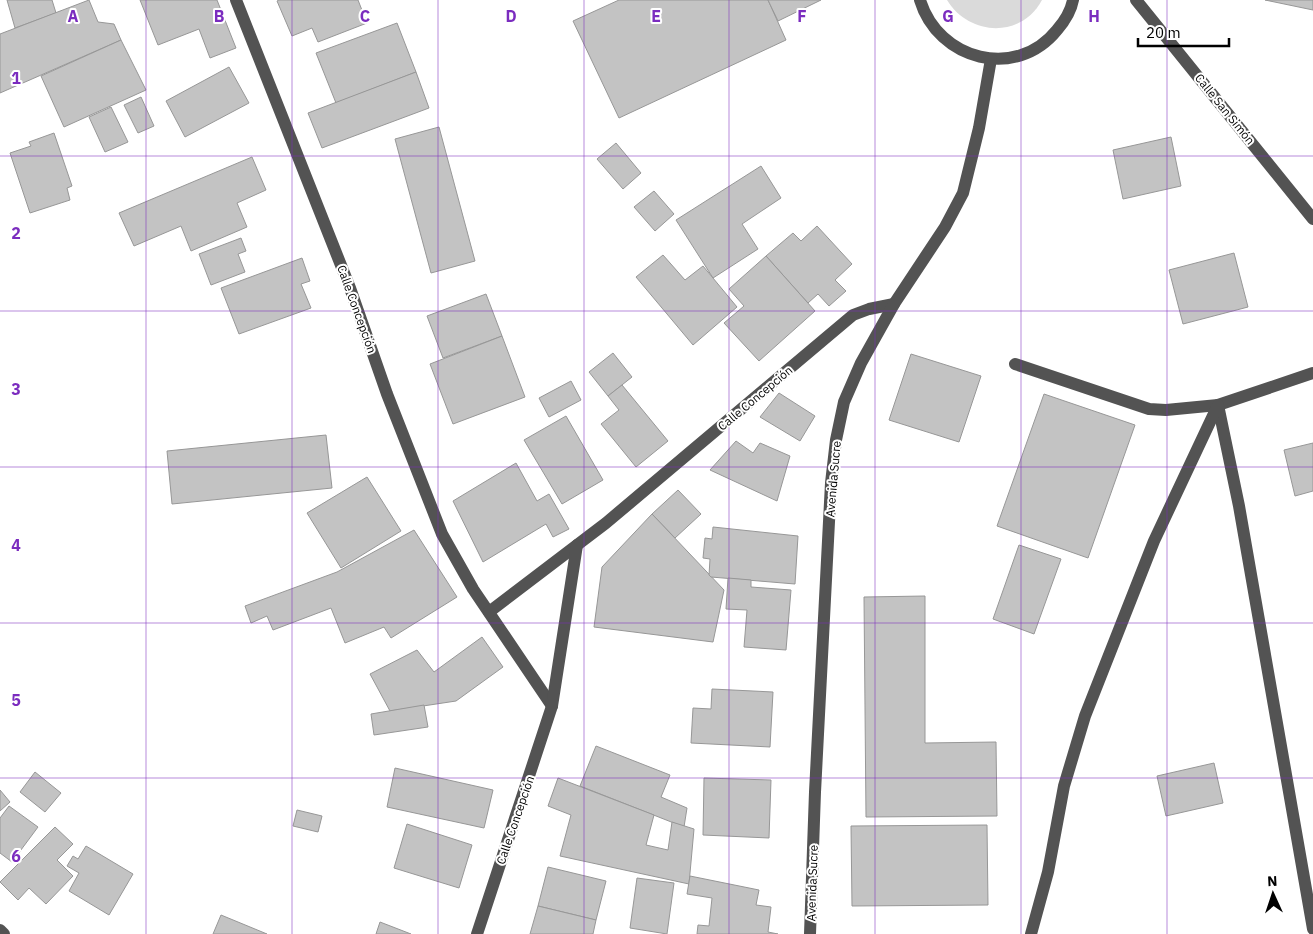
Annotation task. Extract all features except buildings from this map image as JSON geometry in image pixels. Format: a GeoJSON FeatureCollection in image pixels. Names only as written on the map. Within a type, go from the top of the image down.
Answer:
{"type":"FeatureCollection","features":[{"type":"Feature","properties":{"kind":"street","name":"Calle Concepción"},"geometry":{"type":"LineString","coordinates":[[236,0],[350,288],[388,394],[442,534],[473,589],[552,706]]}},
{"type":"Feature","properties":{"kind":"street"},"geometry":{"type":"LineString","coordinates":[[920,0],[923,12],[933,28],[946,42],[963,52],[1000,59],[1019,56],[1037,48],[1052,36],[1064,21],[1073,0]]}},
{"type":"Feature","properties":{"kind":"street","name":"Calle San Simón"},"geometry":{"type":"LineString","coordinates":[[1136,0],[1313,219]]}},
{"type":"Feature","properties":{"kind":"street","name":"Avenida Sucre"},"geometry":{"type":"LineString","coordinates":[[810,934],[816,772],[831,482],[836,440],[844,402],[861,363],[894,304],[945,227],[963,194],[977,136],[991,58]]}},
{"type":"Feature","properties":{"kind":"street","name":"Calle Concepción"},"geometry":{"type":"LineString","coordinates":[[489,612],[577,545],[696,448],[853,315],[869,309],[894,304]]}},
{"type":"Feature","properties":{"kind":"street"},"geometry":{"type":"LineString","coordinates":[[1016,364],[1149,409],[1166,410],[1218,405],[1313,373]]}},
{"type":"Feature","properties":{"kind":"street"},"geometry":{"type":"LineString","coordinates":[[1218,405],[1239,506],[1313,930]]}},
{"type":"Feature","properties":{"kind":"street"},"geometry":{"type":"LineString","coordinates":[[1031,934],[1048,872],[1064,786],[1085,716],[1154,541],[1218,405]]}},
{"type":"Feature","properties":{"kind":"street","name":"Calle Concepción"},"geometry":{"type":"LineString","coordinates":[[477,934],[552,706],[577,545]]}},
{"type":"Feature","properties":{"kind":"street"},"geometry":{"type":"LineString","coordinates":[[0,930],[4,934]]}},
{"type":"Feature","properties":{"kind":"shaded area"},"geometry":{"type":"Polygon","coordinates":[[[947,0],[1042,0],[1033,13],[1021,22],[1009,27],[995,28],[981,26],[968,21],[947,0]]]}}]}
